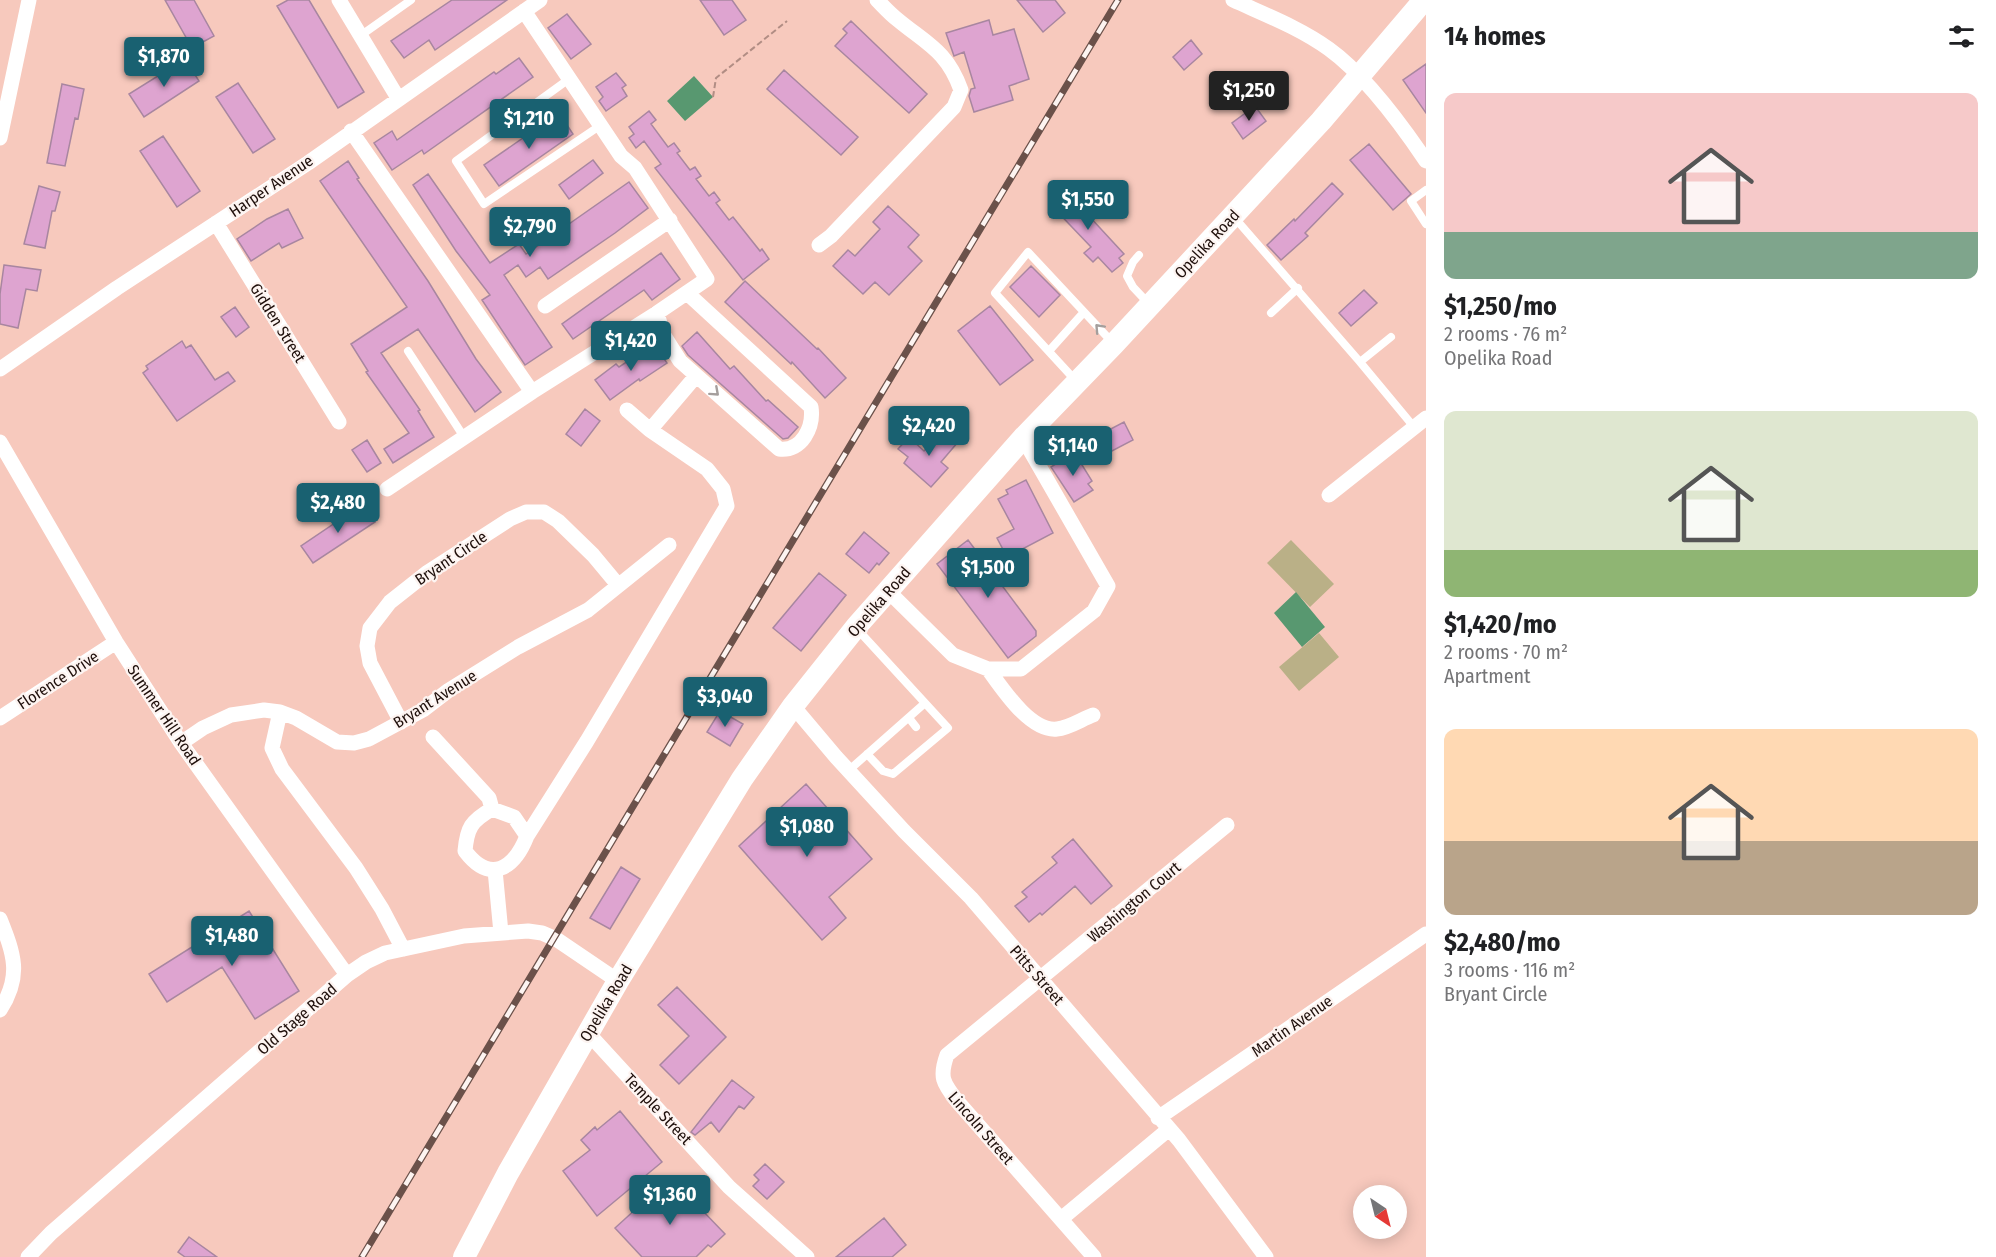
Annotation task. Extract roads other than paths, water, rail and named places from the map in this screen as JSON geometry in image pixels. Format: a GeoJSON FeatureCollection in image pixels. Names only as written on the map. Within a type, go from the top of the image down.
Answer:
{"type":"FeatureCollection","features":[{"type":"Feature","properties":{"kind":"main road","name":"Opelika Road"},"geometry":{"type":"LineString","coordinates":[[464,1257],[508,1173],[618,981],[742,779],[793,706],[856,627],[1023,438],[1114,344],[1321,121],[1424,0]]}},
{"type":"Feature","properties":{"kind":"street"},"geometry":{"type":"LineString","coordinates":[[0,138],[29,0]]}},
{"type":"Feature","properties":{"kind":"street"},"geometry":{"type":"LineString","coordinates":[[339,0],[398,98]]}},
{"type":"Feature","properties":{"kind":"street","name":"Harper Avenue"},"geometry":{"type":"LineString","coordinates":[[0,369],[117,288],[308,163],[540,0]]}},
{"type":"Feature","properties":{"kind":"street"},"geometry":{"type":"LineString","coordinates":[[819,245],[831,236],[954,107],[961,90],[955,74],[935,48],[897,19],[877,0]]}},
{"type":"Feature","properties":{"kind":"street"},"geometry":{"type":"LineString","coordinates":[[1233,0],[1287,24],[1329,49],[1358,75],[1408,135],[1426,161]]}},
{"type":"Feature","properties":{"kind":"street"},"geometry":{"type":"LineString","coordinates":[[387,489],[707,279],[635,168],[621,156],[524,11]]}},
{"type":"Feature","properties":{"kind":"street"},"geometry":{"type":"LineString","coordinates":[[351,131],[532,392]]}},
{"type":"Feature","properties":{"kind":"street"},"geometry":{"type":"LineString","coordinates":[[545,306],[670,220]]}},
{"type":"Feature","properties":{"kind":"street","name":"Gidden Street"},"geometry":{"type":"LineString","coordinates":[[216,223],[339,422]]}},
{"type":"Feature","properties":{"kind":"street"},"geometry":{"type":"LineString","coordinates":[[657,313],[663,334],[680,361],[779,449],[789,450],[797,445],[811,424],[810,407],[687,293]]}},
{"type":"Feature","properties":{"kind":"street"},"geometry":{"type":"LineString","coordinates":[[650,430],[696,376]]}},
{"type":"Feature","properties":{"kind":"street"},"geometry":{"type":"LineString","coordinates":[[492,809],[472,823],[466,833],[465,851],[476,864],[485,869],[495,870],[511,863],[522,848],[527,836],[587,741],[727,506],[723,489],[707,469],[650,430],[627,410]]}},
{"type":"Feature","properties":{"kind":"street"},"geometry":{"type":"LineString","coordinates":[[1329,495],[1420,423]]}},
{"type":"Feature","properties":{"kind":"street"},"geometry":{"type":"LineString","coordinates":[[888,591],[953,655],[988,669],[1021,669],[1094,611],[1108,586],[1023,438]]}},
{"type":"Feature","properties":{"kind":"street","name":"Summer Hill Road"},"geometry":{"type":"LineString","coordinates":[[0,442],[116,642],[181,743],[347,975]]}},
{"type":"Feature","properties":{"kind":"street","name":"Bryant Circle"},"geometry":{"type":"LineString","coordinates":[[401,722],[370,663],[367,646],[370,628],[390,602],[418,580],[510,519],[526,512],[544,512],[558,521],[593,555],[618,585]]}},
{"type":"Feature","properties":{"kind":"street","name":"Bryant Avenue"},"geometry":{"type":"LineString","coordinates":[[181,743],[203,728],[231,715],[264,710],[280,712],[296,718],[338,742],[361,741],[423,710],[449,690],[518,647],[588,610],[669,545]]}},
{"type":"Feature","properties":{"kind":"street","name":"Florence Drive"},"geometry":{"type":"LineString","coordinates":[[0,718],[116,642]]}},
{"type":"Feature","properties":{"kind":"street"},"geometry":{"type":"LineString","coordinates":[[988,669],[1012,702],[1035,723],[1056,730],[1093,715]]}},
{"type":"Feature","properties":{"kind":"street","name":"Pitts Street"},"geometry":{"type":"LineString","coordinates":[[793,706],[848,771],[971,898],[1041,979],[1179,1140],[1266,1257]]}},
{"type":"Feature","properties":{"kind":"street"},"geometry":{"type":"LineString","coordinates":[[280,712],[273,748],[282,769],[356,868],[382,909],[403,949]]}},
{"type":"Feature","properties":{"kind":"street"},"geometry":{"type":"LineString","coordinates":[[433,737],[489,798],[492,809]]}},
{"type":"Feature","properties":{"kind":"street"},"geometry":{"type":"LineString","coordinates":[[492,809],[514,817],[527,836]]}},
{"type":"Feature","properties":{"kind":"street","name":"Washington Court"},"geometry":{"type":"LineString","coordinates":[[1041,979],[1227,825]]}},
{"type":"Feature","properties":{"kind":"street"},"geometry":{"type":"LineString","coordinates":[[495,870],[501,933]]}},
{"type":"Feature","properties":{"kind":"street"},"geometry":{"type":"LineString","coordinates":[[0,919],[15,966],[14,982],[9,997],[0,1010]]}},
{"type":"Feature","properties":{"kind":"street","name":"Old Stage Road"},"geometry":{"type":"LineString","coordinates":[[28,1257],[51,1233],[347,975],[385,953],[464,936],[528,931],[542,933],[556,939],[618,981]]}},
{"type":"Feature","properties":{"kind":"street","name":"Martin Avenue"},"geometry":{"type":"LineString","coordinates":[[1061,1220],[1163,1123],[1426,934]]}},
{"type":"Feature","properties":{"kind":"street","name":"Lincoln Street"},"geometry":{"type":"LineString","coordinates":[[1041,979],[947,1055],[942,1070],[947,1088],[1094,1257]]}},
{"type":"Feature","properties":{"kind":"street","name":"Temple Street"},"geometry":{"type":"LineString","coordinates":[[588,1033],[729,1187],[807,1257]]}},
{"type":"Feature","properties":{"kind":"lane"},"geometry":{"type":"LineString","coordinates":[[360,36],[411,0]]}},
{"type":"Feature","properties":{"kind":"lane"},"geometry":{"type":"LineString","coordinates":[[569,79],[456,161],[484,204],[601,125]]}},
{"type":"Feature","properties":{"kind":"lane"},"geometry":{"type":"LineString","coordinates":[[1426,190],[1411,201],[1426,224]]}},
{"type":"Feature","properties":{"kind":"lane"},"geometry":{"type":"LineString","coordinates":[[1233,216],[1360,362],[1420,423]]}},
{"type":"Feature","properties":{"kind":"lane"},"geometry":{"type":"LineString","coordinates":[[1077,382],[995,293],[1028,252],[1114,344]]}},
{"type":"Feature","properties":{"kind":"lane"},"geometry":{"type":"LineString","coordinates":[[1139,255],[1127,276],[1133,287],[1150,305]]}},
{"type":"Feature","properties":{"kind":"lane"},"geometry":{"type":"LineString","coordinates":[[1271,313],[1298,288]]}},
{"type":"Feature","properties":{"kind":"lane"},"geometry":{"type":"LineString","coordinates":[[1048,351],[1084,312]]}},
{"type":"Feature","properties":{"kind":"lane"},"geometry":{"type":"LineString","coordinates":[[1360,362],[1391,337]]}},
{"type":"Feature","properties":{"kind":"lane"},"geometry":{"type":"LineString","coordinates":[[408,351],[464,437]]}},
{"type":"Feature","properties":{"kind":"lane"},"geometry":{"type":"LineString","coordinates":[[856,627],[948,728],[927,741],[903,761],[893,774],[883,771],[867,754]]}},
{"type":"Feature","properties":{"kind":"lane"},"geometry":{"type":"LineString","coordinates":[[848,771],[926,703]]}},
{"type":"Feature","properties":{"kind":"lane"},"geometry":{"type":"LineString","coordinates":[[909,718],[916,727]]}},
{"type":"Feature","properties":{"kind":"lane"},"geometry":{"type":"LineString","coordinates":[[896,729],[903,738]]}},
{"type":"Feature","properties":{"kind":"lane"},"geometry":{"type":"LineString","coordinates":[[884,740],[891,748]]}},
{"type":"Feature","properties":{"kind":"railway"},"geometry":{"type":"LineString","coordinates":[[362,1257],[1118,0]]}}]}
